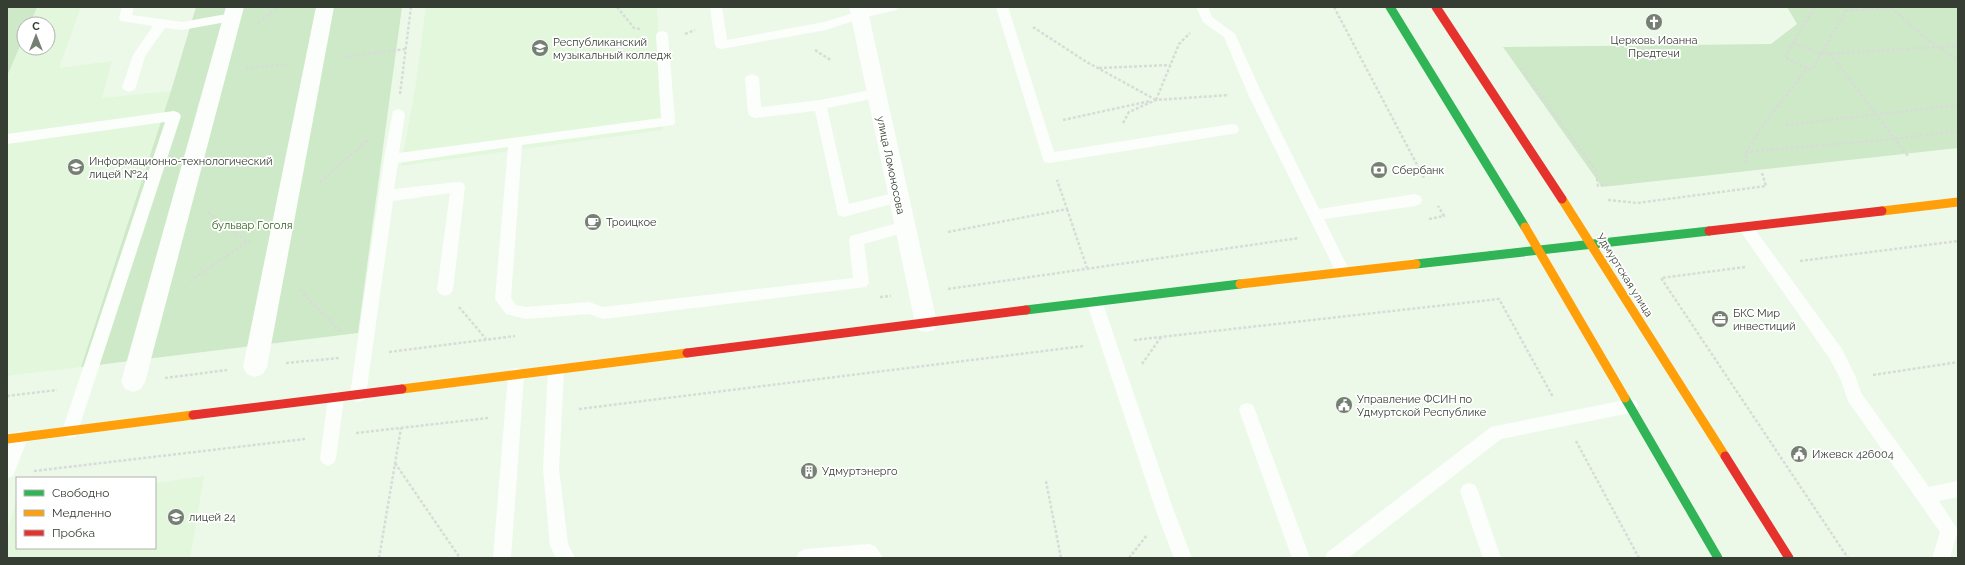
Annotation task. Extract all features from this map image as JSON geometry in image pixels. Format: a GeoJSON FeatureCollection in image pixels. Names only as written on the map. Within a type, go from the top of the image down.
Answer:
{"type":"FeatureCollection","features":[{"type":"Feature","properties":{"kind":"main road"},"geometry":{"type":"LineString","coordinates":[[1390,7],[1539,250],[1718,558]]}},
{"type":"Feature","properties":{"kind":"main road","name":"Удмуртская улица"},"geometry":{"type":"LineString","coordinates":[[1436,7],[1591,244],[1789,558]]}},
{"type":"Feature","properties":{"kind":"main road"},"geometry":{"type":"LineString","coordinates":[[13,439],[926,324],[1094,301],[1591,244],[1746,228],[1958,202]]}},
{"type":"Feature","properties":{"kind":"street"},"geometry":{"type":"LineString","coordinates":[[255,367],[325,7]]}},
{"type":"Feature","properties":{"kind":"street","name":"улица Ломоносова"},"geometry":{"type":"LineString","coordinates":[[859,10],[904,227],[926,324]]}},
{"type":"Feature","properties":{"kind":"street"},"geometry":{"type":"LineString","coordinates":[[133,382],[233,12]]}},
{"type":"Feature","properties":{"kind":"lane"},"geometry":{"type":"LineString","coordinates":[[128,7],[125,18],[182,26],[233,12]]}},
{"type":"Feature","properties":{"kind":"lane"},"geometry":{"type":"LineString","coordinates":[[716,7],[721,45],[826,26],[859,10],[892,7]]}},
{"type":"Feature","properties":{"kind":"lane"},"geometry":{"type":"LineString","coordinates":[[1002,7],[1049,158],[1232,129]]}},
{"type":"Feature","properties":{"kind":"lane"},"geometry":{"type":"LineString","coordinates":[[1204,13],[1229,34],[1255,94],[1343,272]]}},
{"type":"Feature","properties":{"kind":"lane"},"geometry":{"type":"LineString","coordinates":[[128,87],[139,55],[162,23]]}},
{"type":"Feature","properties":{"kind":"lane"},"geometry":{"type":"LineString","coordinates":[[391,159],[515,141],[668,122],[662,39]]}},
{"type":"Feature","properties":{"kind":"lane"},"geometry":{"type":"LineString","coordinates":[[752,79],[755,113],[876,94]]}},
{"type":"Feature","properties":{"kind":"lane"},"geometry":{"type":"LineString","coordinates":[[820,104],[843,211],[898,197]]}},
{"type":"Feature","properties":{"kind":"lane"},"geometry":{"type":"LineString","coordinates":[[358,395],[398,114]]}},
{"type":"Feature","properties":{"kind":"lane"},"geometry":{"type":"LineString","coordinates":[[7,139],[174,116],[70,431]]}},
{"type":"Feature","properties":{"kind":"lane"},"geometry":{"type":"LineString","coordinates":[[515,141],[503,299],[511,310],[526,313],[588,308],[603,313],[861,283],[856,240],[904,227]]}},
{"type":"Feature","properties":{"kind":"lane"},"geometry":{"type":"LineString","coordinates":[[386,196],[458,187],[445,290]]}},
{"type":"Feature","properties":{"kind":"lane"},"geometry":{"type":"LineString","coordinates":[[1316,215],[1415,200]]}},
{"type":"Feature","properties":{"kind":"lane"},"geometry":{"type":"LineString","coordinates":[[1746,228],[1836,354],[1849,380],[1854,396],[1926,496],[1954,530],[1941,558]]}},
{"type":"Feature","properties":{"kind":"lane"},"geometry":{"type":"LineString","coordinates":[[1094,301],[1165,511],[1183,558]]}},
{"type":"Feature","properties":{"kind":"lane"},"geometry":{"type":"LineString","coordinates":[[556,371],[551,469],[552,492],[559,546],[566,558]]}},
{"type":"Feature","properties":{"kind":"lane"},"geometry":{"type":"LineString","coordinates":[[502,558],[516,375]]}},
{"type":"Feature","properties":{"kind":"lane"},"geometry":{"type":"LineString","coordinates":[[328,458],[336,398]]}},
{"type":"Feature","properties":{"kind":"lane"},"geometry":{"type":"LineString","coordinates":[[1334,558],[1497,432],[1630,406]]}},
{"type":"Feature","properties":{"kind":"lane"},"geometry":{"type":"LineString","coordinates":[[1247,410],[1301,558]]}},
{"type":"Feature","properties":{"kind":"lane"},"geometry":{"type":"LineString","coordinates":[[7,471],[13,439]]}},
{"type":"Feature","properties":{"kind":"lane"},"geometry":{"type":"LineString","coordinates":[[1926,496],[1958,489]]}},
{"type":"Feature","properties":{"kind":"lane"},"geometry":{"type":"LineString","coordinates":[[1469,491],[1492,558]]}},
{"type":"Feature","properties":{"kind":"lane"},"geometry":{"type":"LineString","coordinates":[[805,558],[869,552],[874,558]]}},
{"type":"Feature","properties":{"kind":"path"},"geometry":{"type":"LineString","coordinates":[[616,7],[634,28],[662,39],[718,21]]}},
{"type":"Feature","properties":{"kind":"path"},"geometry":{"type":"LineString","coordinates":[[1334,7],[1426,182]]}},
{"type":"Feature","properties":{"kind":"path"},"geometry":{"type":"LineString","coordinates":[[1814,7],[1785,58],[1812,70],[1848,7]]}},
{"type":"Feature","properties":{"kind":"path"},"geometry":{"type":"LineString","coordinates":[[1846,11],[1892,7],[1916,31],[1937,48],[1958,60]]}},
{"type":"Feature","properties":{"kind":"path"},"geometry":{"type":"LineString","coordinates":[[1121,127],[1129,112],[1156,100],[1179,44],[1204,13]]}},
{"type":"Feature","properties":{"kind":"path"},"geometry":{"type":"LineString","coordinates":[[1028,24],[1098,68],[1156,100]]}},
{"type":"Feature","properties":{"kind":"path"},"geometry":{"type":"LineString","coordinates":[[1794,43],[1821,54],[1958,46]]}},
{"type":"Feature","properties":{"kind":"path"},"geometry":{"type":"LineString","coordinates":[[1830,54],[1908,156]]}},
{"type":"Feature","properties":{"kind":"path"},"geometry":{"type":"LineString","coordinates":[[1098,68],[1170,65]]}},
{"type":"Feature","properties":{"kind":"path"},"geometry":{"type":"LineString","coordinates":[[1521,68],[1596,170],[1598,186],[1611,183]]}},
{"type":"Feature","properties":{"kind":"path"},"geometry":{"type":"LineString","coordinates":[[1746,163],[1746,152],[1767,120],[1808,68]]}},
{"type":"Feature","properties":{"kind":"path"},"geometry":{"type":"LineString","coordinates":[[1039,125],[1156,100],[1255,94]]}},
{"type":"Feature","properties":{"kind":"path"},"geometry":{"type":"LineString","coordinates":[[1786,124],[1958,104]]}},
{"type":"Feature","properties":{"kind":"path"},"geometry":{"type":"LineString","coordinates":[[1746,152],[1894,139],[1958,131]]}},
{"type":"Feature","properties":{"kind":"path"},"geometry":{"type":"LineString","coordinates":[[1049,158],[1087,268]]}},
{"type":"Feature","properties":{"kind":"path"},"geometry":{"type":"LineString","coordinates":[[1608,200],[1637,202],[1766,186],[1762,173]]}},
{"type":"Feature","properties":{"kind":"path"},"geometry":{"type":"LineString","coordinates":[[1436,203],[1444,216]]}},
{"type":"Feature","properties":{"kind":"path"},"geometry":{"type":"LineString","coordinates":[[948,232],[1067,209]]}},
{"type":"Feature","properties":{"kind":"path"},"geometry":{"type":"LineString","coordinates":[[1848,558],[1661,278],[1958,241]]}},
{"type":"Feature","properties":{"kind":"path"},"geometry":{"type":"LineString","coordinates":[[445,290],[486,339]]}},
{"type":"Feature","properties":{"kind":"path"},"geometry":{"type":"LineString","coordinates":[[553,412],[1109,343],[1500,299]]}},
{"type":"Feature","properties":{"kind":"path"},"geometry":{"type":"LineString","coordinates":[[1872,376],[1958,362]]}},
{"type":"Feature","properties":{"kind":"path"},"geometry":{"type":"LineString","coordinates":[[31,471],[512,415]]}},
{"type":"Feature","properties":{"kind":"path"},"geometry":{"type":"LineString","coordinates":[[379,558],[401,428]]}},
{"type":"Feature","properties":{"kind":"path"},"geometry":{"type":"LineString","coordinates":[[395,463],[460,558]]}},
{"type":"Feature","properties":{"kind":"path"},"geometry":{"type":"LineString","coordinates":[[1046,481],[1061,558]]}},
{"type":"Feature","properties":{"kind":"shaded area","name":"Информационно-технологический лицей №24"},"geometry":{"type":"Polygon","coordinates":[[[7,7],[81,7],[59,68],[112,61],[102,98],[171,91],[81,367],[7,376],[7,7]]]}},
{"type":"Feature","properties":{"kind":"shaded area","name":"Республиканский музыкальный колледж"},"geometry":{"type":"Polygon","coordinates":[[[426,7],[657,7],[663,130],[401,166],[415,89],[426,7]]]}},
{"type":"Feature","properties":{"kind":"shaded area","name":"лицей 24"},"geometry":{"type":"Polygon","coordinates":[[[204,476],[190,558],[7,558],[7,532],[16,502],[16,549],[156,549],[156,483],[204,476]]]}},
{"type":"Feature","properties":{"kind":"green space"},"geometry":{"type":"Polygon","coordinates":[[[7,7],[37,7],[33,16],[16,16],[16,55],[7,76],[7,7]]]}},
{"type":"Feature","properties":{"kind":"green space","name":"бульвар Гоголя"},"geometry":{"type":"Polygon","coordinates":[[[196,7],[402,7],[358,333],[81,367],[171,91],[196,7]]]}},
{"type":"Feature","properties":{"kind":"green space"},"geometry":{"type":"Polygon","coordinates":[[[1787,7],[1958,7],[1958,148],[1602,187],[1503,47],[1771,44],[1797,24],[1787,7]]]}},
{"type":"Feature","properties":{"kind":"traffic: fast"},"geometry":{"type":"LineString","coordinates":[[1390,7],[1525,227]]}},
{"type":"Feature","properties":{"kind":"traffic: fast"},"geometry":{"type":"LineString","coordinates":[[1416,264],[1709,231]]}},
{"type":"Feature","properties":{"kind":"traffic: fast"},"geometry":{"type":"LineString","coordinates":[[1026,310],[1240,284]]}},
{"type":"Feature","properties":{"kind":"traffic: fast"},"geometry":{"type":"LineString","coordinates":[[1625,398],[1718,558]]}},
{"type":"Feature","properties":{"kind":"traffic: slow"},"geometry":{"type":"LineString","coordinates":[[1562,199],[1725,456]]}},
{"type":"Feature","properties":{"kind":"traffic: slow"},"geometry":{"type":"LineString","coordinates":[[1882,211],[1958,202]]}},
{"type":"Feature","properties":{"kind":"traffic: slow"},"geometry":{"type":"LineString","coordinates":[[1525,227],[1625,398]]}},
{"type":"Feature","properties":{"kind":"traffic: slow"},"geometry":{"type":"LineString","coordinates":[[1240,284],[1416,264]]}},
{"type":"Feature","properties":{"kind":"traffic: slow"},"geometry":{"type":"LineString","coordinates":[[402,389],[687,353]]}},
{"type":"Feature","properties":{"kind":"traffic: slow"},"geometry":{"type":"LineString","coordinates":[[7,439],[193,415]]}},
{"type":"Feature","properties":{"kind":"traffic: jam"},"geometry":{"type":"LineString","coordinates":[[1436,7],[1562,199]]}},
{"type":"Feature","properties":{"kind":"traffic: jam"},"geometry":{"type":"LineString","coordinates":[[1709,231],[1882,211]]}},
{"type":"Feature","properties":{"kind":"traffic: jam"},"geometry":{"type":"LineString","coordinates":[[687,353],[1026,310]]}},
{"type":"Feature","properties":{"kind":"traffic: jam"},"geometry":{"type":"LineString","coordinates":[[193,415],[402,389]]}},
{"type":"Feature","properties":{"kind":"traffic: jam"},"geometry":{"type":"LineString","coordinates":[[1725,456],[1789,558]]}},
{"type":"Feature","properties":{"kind":"place","name":"Церковь Иоанна Предтечи"},"geometry":{"type":"Point","coordinates":[1654,22]}},
{"type":"Feature","properties":{"kind":"place","name":"Республиканский музыкальный колледж"},"geometry":{"type":"Point","coordinates":[540,48]}},
{"type":"Feature","properties":{"kind":"place","name":"Информационно-технологический лицей №24"},"geometry":{"type":"Point","coordinates":[76,167]}},
{"type":"Feature","properties":{"kind":"place","name":"Сбербанк"},"geometry":{"type":"Point","coordinates":[1379,170]}},
{"type":"Feature","properties":{"kind":"place","name":"Троицкое"},"geometry":{"type":"Point","coordinates":[593,222]}},
{"type":"Feature","properties":{"kind":"place","name":"БКС Мир инвестиций"},"geometry":{"type":"Point","coordinates":[1720,319]}},
{"type":"Feature","properties":{"kind":"place","name":"Управление ФСИН по Удмуртской Республике"},"geometry":{"type":"Point","coordinates":[1344,405]}},
{"type":"Feature","properties":{"kind":"place","name":"Ижевск 426004"},"geometry":{"type":"Point","coordinates":[1799,454]}},
{"type":"Feature","properties":{"kind":"place","name":"Удмуртэнерго"},"geometry":{"type":"Point","coordinates":[809,471]}},
{"type":"Feature","properties":{"kind":"place","name":"лицей 24"},"geometry":{"type":"Point","coordinates":[176,517]}}]}
